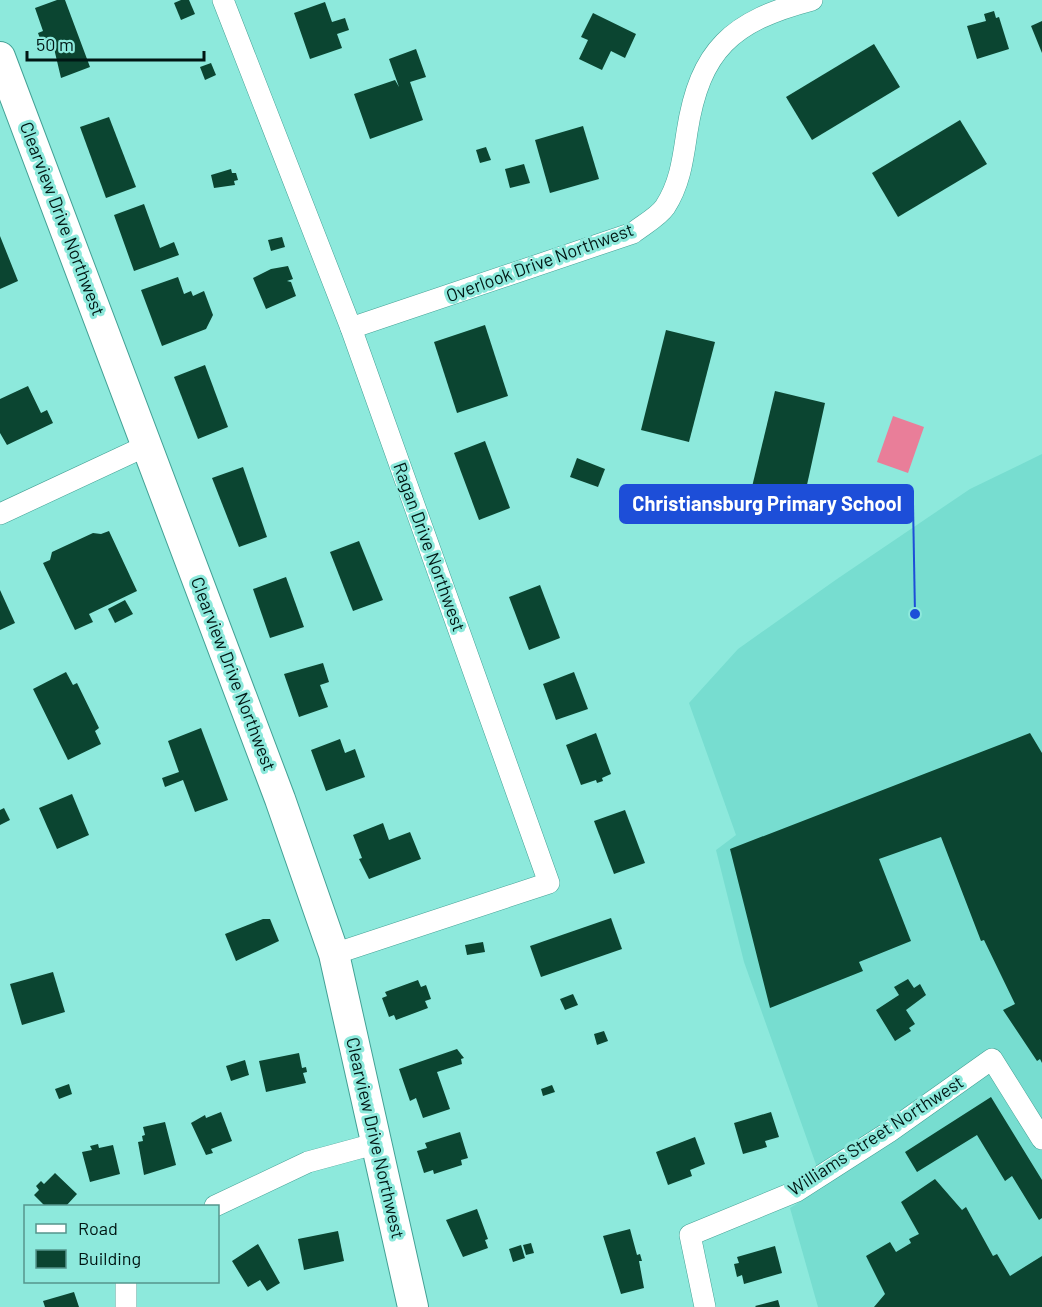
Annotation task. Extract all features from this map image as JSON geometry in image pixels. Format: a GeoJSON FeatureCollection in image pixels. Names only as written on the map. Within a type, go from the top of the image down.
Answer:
{"type":"FeatureCollection","features":[{"type":"Feature","properties":{"kind":"street","name":"Ragan Drive Northwest"},"geometry":{"type":"LineString","coordinates":[[223,0],[351,328],[549,883],[334,954]]}},
{"type":"Feature","properties":{"kind":"street","name":"Overlook Drive Northwest"},"geometry":{"type":"LineString","coordinates":[[351,328],[633,233],[664,209],[680,178],[693,96],[711,57],[740,28],[777,9],[812,0]]}},
{"type":"Feature","properties":{"kind":"street","name":"Clearview Drive Northwest"},"geometry":{"type":"LineString","coordinates":[[0,57],[280,799],[334,954],[413,1307]]}},
{"type":"Feature","properties":{"kind":"street"},"geometry":{"type":"LineString","coordinates":[[0,514],[148,445]]}},
{"type":"Feature","properties":{"kind":"street","name":"Williams Street Northwest"},"geometry":{"type":"LineString","coordinates":[[705,1307],[690,1235],[797,1191],[889,1132],[992,1059],[1042,1139]]}},
{"type":"Feature","properties":{"kind":"street"},"geometry":{"type":"LineString","coordinates":[[216,1205],[308,1162],[378,1143]]}},
{"type":"Feature","properties":{"kind":"street"},"geometry":{"type":"LineString","coordinates":[[126,1283],[126,1307]]}},
{"type":"Feature","properties":{"kind":"shaded area"},"geometry":{"type":"Polygon","coordinates":[[[893,416],[924,427],[908,473],[877,462],[893,416]]]}},
{"type":"Feature","properties":{"kind":"shaded area"},"geometry":{"type":"Polygon","coordinates":[[[1042,454],[1042,1307],[818,1307],[790,1208],[824,1187],[744,962],[716,850],[736,835],[689,703],[738,649],[837,579],[970,489],[1042,454]]]}},
{"type":"Feature","properties":{"kind":"building"},"geometry":{"type":"Polygon","coordinates":[[[57,0],[65,0],[90,67],[61,78],[53,44],[43,47],[38,33],[43,31],[35,8],[57,0]]]}},
{"type":"Feature","properties":{"kind":"building"},"geometry":{"type":"Polygon","coordinates":[[[189,0],[195,14],[181,20],[174,3],[189,0]]]}},
{"type":"Feature","properties":{"kind":"building"},"geometry":{"type":"Polygon","coordinates":[[[325,2],[332,22],[345,18],[349,30],[337,34],[342,48],[310,59],[294,13],[325,2]]]}},
{"type":"Feature","properties":{"kind":"building"},"geometry":{"type":"Polygon","coordinates":[[[994,11],[996,18],[999,17],[1009,49],[977,59],[967,26],[986,21],[984,14],[994,11]]]}},
{"type":"Feature","properties":{"kind":"building"},"geometry":{"type":"Polygon","coordinates":[[[593,13],[636,34],[625,58],[611,51],[602,70],[579,59],[588,40],[581,37],[593,13]]]}},
{"type":"Feature","properties":{"kind":"building"},"geometry":{"type":"Polygon","coordinates":[[[1042,21],[1042,53],[1031,26],[1042,21]]]}},
{"type":"Feature","properties":{"kind":"building"},"geometry":{"type":"Polygon","coordinates":[[[874,44],[900,87],[812,140],[786,97],[874,44]]]}},
{"type":"Feature","properties":{"kind":"building"},"geometry":{"type":"Polygon","coordinates":[[[416,49],[426,77],[410,82],[423,120],[370,139],[354,94],[395,80],[399,87],[389,59],[416,49]]]}},
{"type":"Feature","properties":{"kind":"building"},"geometry":{"type":"Polygon","coordinates":[[[211,63],[216,75],[205,80],[200,67],[211,63]]]}},
{"type":"Feature","properties":{"kind":"building"},"geometry":{"type":"Polygon","coordinates":[[[109,117],[136,187],[106,198],[80,127],[109,117]]]}},
{"type":"Feature","properties":{"kind":"building"},"geometry":{"type":"Polygon","coordinates":[[[960,120],[987,164],[898,217],[872,173],[960,120]]]}},
{"type":"Feature","properties":{"kind":"building"},"geometry":{"type":"Polygon","coordinates":[[[583,126],[599,179],[550,193],[535,140],[583,126]]]}},
{"type":"Feature","properties":{"kind":"building"},"geometry":{"type":"Polygon","coordinates":[[[486,147],[491,160],[480,163],[476,150],[486,147]]]}},
{"type":"Feature","properties":{"kind":"building"},"geometry":{"type":"Polygon","coordinates":[[[524,164],[530,183],[510,188],[505,169],[524,164]]]}},
{"type":"Feature","properties":{"kind":"building"},"geometry":{"type":"Polygon","coordinates":[[[231,169],[232,173],[236,173],[238,180],[234,181],[235,185],[214,188],[211,175],[231,169]]]}},
{"type":"Feature","properties":{"kind":"building"},"geometry":{"type":"Polygon","coordinates":[[[144,204],[160,248],[174,242],[179,255],[134,271],[114,215],[144,204]]]}},
{"type":"Feature","properties":{"kind":"building"},"geometry":{"type":"Polygon","coordinates":[[[0,236],[18,281],[0,289],[0,236]]]}},
{"type":"Feature","properties":{"kind":"building"},"geometry":{"type":"Polygon","coordinates":[[[282,237],[285,247],[271,251],[268,240],[282,237]]]}},
{"type":"Feature","properties":{"kind":"building"},"geometry":{"type":"Polygon","coordinates":[[[288,266],[293,279],[287,281],[291,282],[296,296],[266,309],[253,278],[271,269],[288,266]]]}},
{"type":"Feature","properties":{"kind":"building"},"geometry":{"type":"Polygon","coordinates":[[[178,277],[184,294],[191,291],[193,296],[204,291],[213,315],[206,329],[162,346],[141,290],[178,277]]]}},
{"type":"Feature","properties":{"kind":"building"},"geometry":{"type":"Polygon","coordinates":[[[485,325],[508,396],[457,413],[434,342],[485,325]]]}},
{"type":"Feature","properties":{"kind":"building"},"geometry":{"type":"Polygon","coordinates":[[[666,330],[715,342],[689,442],[641,430],[666,330]]]}},
{"type":"Feature","properties":{"kind":"building"},"geometry":{"type":"Polygon","coordinates":[[[205,365],[228,427],[198,439],[174,377],[205,365]]]}},
{"type":"Feature","properties":{"kind":"building"},"geometry":{"type":"Polygon","coordinates":[[[28,386],[41,413],[47,410],[53,423],[7,445],[0,433],[0,399],[28,386]]]}},
{"type":"Feature","properties":{"kind":"building"},"geometry":{"type":"Polygon","coordinates":[[[775,391],[825,403],[803,503],[751,491],[775,391]]]}},
{"type":"Feature","properties":{"kind":"building"},"geometry":{"type":"Polygon","coordinates":[[[485,441],[510,508],[479,520],[454,453],[485,441]]]}},
{"type":"Feature","properties":{"kind":"building"},"geometry":{"type":"Polygon","coordinates":[[[577,458],[605,469],[598,487],[570,477],[577,458]]]}},
{"type":"Feature","properties":{"kind":"building"},"geometry":{"type":"Polygon","coordinates":[[[243,467],[267,537],[239,547],[212,478],[243,467]]]}},
{"type":"Feature","properties":{"kind":"building"},"geometry":{"type":"Polygon","coordinates":[[[109,531],[137,591],[89,614],[93,622],[75,630],[43,563],[50,560],[52,552],[93,533],[101,534],[109,531]]]}},
{"type":"Feature","properties":{"kind":"building"},"geometry":{"type":"Polygon","coordinates":[[[359,541],[383,600],[353,611],[330,552],[359,541]]]}},
{"type":"Feature","properties":{"kind":"building"},"geometry":{"type":"Polygon","coordinates":[[[286,577],[304,627],[270,638],[253,589],[286,577]]]}},
{"type":"Feature","properties":{"kind":"building"},"geometry":{"type":"Polygon","coordinates":[[[540,585],[560,638],[529,650],[509,597],[540,585]]]}},
{"type":"Feature","properties":{"kind":"building"},"geometry":{"type":"Polygon","coordinates":[[[0,590],[15,623],[0,630],[0,590]]]}},
{"type":"Feature","properties":{"kind":"building"},"geometry":{"type":"Polygon","coordinates":[[[125,600],[133,614],[115,623],[108,609],[125,600]]]}},
{"type":"Feature","properties":{"kind":"building"},"geometry":{"type":"Polygon","coordinates":[[[323,663],[329,682],[320,685],[328,707],[299,717],[284,674],[323,663]]]}},
{"type":"Feature","properties":{"kind":"building"},"geometry":{"type":"Polygon","coordinates":[[[66,672],[73,685],[77,683],[99,728],[95,731],[101,744],[68,760],[33,689],[66,672]]]}},
{"type":"Feature","properties":{"kind":"building"},"geometry":{"type":"Polygon","coordinates":[[[574,672],[588,709],[556,720],[543,684],[574,672]]]}},
{"type":"Feature","properties":{"kind":"building"},"geometry":{"type":"Polygon","coordinates":[[[201,728],[228,800],[195,812],[183,780],[165,787],[162,778],[179,772],[168,741],[201,728]]]}},
{"type":"Feature","properties":{"kind":"building"},"geometry":{"type":"Polygon","coordinates":[[[596,733],[611,774],[602,778],[603,781],[597,783],[596,780],[581,785],[566,745],[596,733]]]}},
{"type":"Feature","properties":{"kind":"building"},"geometry":{"type":"Polygon","coordinates":[[[1030,733],[1042,753],[1042,1063],[1040,1059],[1037,1061],[1003,1010],[1015,1004],[984,940],[981,941],[941,837],[879,859],[911,941],[859,962],[863,971],[770,1008],[730,849],[1030,733]]]}},
{"type":"Feature","properties":{"kind":"building"},"geometry":{"type":"Polygon","coordinates":[[[340,739],[345,753],[355,749],[365,777],[326,791],[311,750],[340,739]]]}},
{"type":"Feature","properties":{"kind":"building"},"geometry":{"type":"Polygon","coordinates":[[[72,794],[89,835],[57,849],[39,808],[72,794]]]}},
{"type":"Feature","properties":{"kind":"building"},"geometry":{"type":"Polygon","coordinates":[[[4,808],[10,820],[0,825],[0,810],[4,808]]]}},
{"type":"Feature","properties":{"kind":"building"},"geometry":{"type":"Polygon","coordinates":[[[625,810],[645,863],[614,874],[594,821],[625,810]]]}},
{"type":"Feature","properties":{"kind":"building"},"geometry":{"type":"Polygon","coordinates":[[[383,823],[389,840],[410,832],[421,859],[369,879],[359,859],[362,858],[353,835],[383,823]]]}},
{"type":"Feature","properties":{"kind":"building"},"geometry":{"type":"Polygon","coordinates":[[[611,918],[622,949],[541,977],[530,946],[611,918]]]}},
{"type":"Feature","properties":{"kind":"building"},"geometry":{"type":"Polygon","coordinates":[[[263,919],[270,919],[279,941],[236,961],[225,934],[263,919]]]}},
{"type":"Feature","properties":{"kind":"building"},"geometry":{"type":"Polygon","coordinates":[[[483,942],[485,952],[467,955],[465,945],[483,942]]]}},
{"type":"Feature","properties":{"kind":"building"},"geometry":{"type":"Polygon","coordinates":[[[53,972],[65,1012],[22,1025],[10,984],[53,972]]]}},
{"type":"Feature","properties":{"kind":"building"},"geometry":{"type":"Polygon","coordinates":[[[908,979],[914,988],[920,984],[926,995],[906,1010],[915,1024],[909,1028],[911,1031],[895,1041],[876,1010],[899,995],[894,987],[908,979]]]}},
{"type":"Feature","properties":{"kind":"building"},"geometry":{"type":"Polygon","coordinates":[[[418,980],[421,987],[426,985],[431,999],[425,1001],[428,1008],[396,1020],[394,1015],[389,1017],[382,998],[387,996],[385,992],[418,980]]]}},
{"type":"Feature","properties":{"kind":"building"},"geometry":{"type":"Polygon","coordinates":[[[573,994],[578,1005],[565,1010],[560,999],[573,994]]]}},
{"type":"Feature","properties":{"kind":"building"},"geometry":{"type":"Polygon","coordinates":[[[604,1031],[608,1041],[597,1045],[594,1034],[604,1031]]]}},
{"type":"Feature","properties":{"kind":"building"},"geometry":{"type":"Polygon","coordinates":[[[457,1049],[464,1058],[461,1059],[462,1064],[437,1072],[450,1109],[423,1118],[416,1098],[410,1101],[399,1069],[457,1049]]]}},
{"type":"Feature","properties":{"kind":"building"},"geometry":{"type":"Polygon","coordinates":[[[299,1053],[302,1068],[306,1067],[307,1072],[303,1073],[306,1083],[266,1092],[259,1061],[299,1053]]]}},
{"type":"Feature","properties":{"kind":"building"},"geometry":{"type":"Polygon","coordinates":[[[245,1060],[249,1075],[231,1081],[226,1066],[245,1060]]]}},
{"type":"Feature","properties":{"kind":"building"},"geometry":{"type":"Polygon","coordinates":[[[69,1084],[72,1094],[59,1099],[55,1089],[69,1084]]]}},
{"type":"Feature","properties":{"kind":"building"},"geometry":{"type":"Polygon","coordinates":[[[552,1085],[555,1092],[543,1096],[541,1089],[552,1085]]]}},
{"type":"Feature","properties":{"kind":"building"},"geometry":{"type":"Polygon","coordinates":[[[991,1097],[1042,1180],[1042,1218],[1039,1220],[1012,1176],[1005,1181],[977,1135],[917,1172],[905,1152],[991,1097]]]}},
{"type":"Feature","properties":{"kind":"building"},"geometry":{"type":"Polygon","coordinates":[[[221,1112],[232,1141],[211,1149],[213,1153],[206,1155],[191,1123],[205,1115],[206,1118],[221,1112]]]}},
{"type":"Feature","properties":{"kind":"building"},"geometry":{"type":"Polygon","coordinates":[[[771,1112],[779,1137],[765,1141],[767,1147],[743,1154],[734,1123],[771,1112]]]}},
{"type":"Feature","properties":{"kind":"building"},"geometry":{"type":"Polygon","coordinates":[[[165,1122],[176,1165],[144,1175],[138,1142],[143,1141],[142,1136],[145,1135],[143,1127],[165,1122]]]}},
{"type":"Feature","properties":{"kind":"building"},"geometry":{"type":"Polygon","coordinates":[[[460,1132],[468,1158],[461,1160],[462,1165],[434,1174],[433,1170],[424,1173],[417,1151],[427,1148],[425,1143],[460,1132]]]}},
{"type":"Feature","properties":{"kind":"building"},"geometry":{"type":"Polygon","coordinates":[[[695,1137],[705,1164],[690,1170],[692,1176],[668,1185],[656,1152],[695,1137]]]}},
{"type":"Feature","properties":{"kind":"building"},"geometry":{"type":"Polygon","coordinates":[[[98,1144],[99,1148],[113,1145],[120,1174],[90,1182],[82,1152],[92,1150],[90,1146],[98,1144]]]}},
{"type":"Feature","properties":{"kind":"building"},"geometry":{"type":"Polygon","coordinates":[[[55,1173],[77,1194],[67,1205],[44,1205],[34,1195],[39,1190],[36,1186],[41,1181],[44,1184],[55,1173]]]}},
{"type":"Feature","properties":{"kind":"building"},"geometry":{"type":"Polygon","coordinates":[[[935,1179],[962,1210],[966,1207],[993,1256],[997,1254],[1010,1276],[1042,1256],[1042,1307],[874,1307],[885,1294],[866,1256],[890,1242],[896,1252],[911,1243],[909,1239],[919,1234],[901,1202],[935,1179]]]}},
{"type":"Feature","properties":{"kind":"building"},"geometry":{"type":"Polygon","coordinates":[[[477,1209],[488,1239],[485,1240],[488,1248],[463,1257],[446,1220],[477,1209]]]}},
{"type":"Feature","properties":{"kind":"building"},"geometry":{"type":"Polygon","coordinates":[[[630,1229],[637,1255],[640,1254],[642,1261],[639,1261],[644,1288],[621,1294],[603,1236],[630,1229]]]}},
{"type":"Feature","properties":{"kind":"building"},"geometry":{"type":"Polygon","coordinates":[[[338,1231],[344,1261],[304,1270],[298,1239],[338,1231]]]}},
{"type":"Feature","properties":{"kind":"building"},"geometry":{"type":"Polygon","coordinates":[[[531,1243],[534,1253],[526,1255],[523,1245],[531,1243]]]}},
{"type":"Feature","properties":{"kind":"building"},"geometry":{"type":"Polygon","coordinates":[[[258,1244],[280,1283],[267,1291],[260,1280],[248,1287],[232,1261],[258,1244]]]}},
{"type":"Feature","properties":{"kind":"building"},"geometry":{"type":"Polygon","coordinates":[[[521,1245],[525,1258],[513,1262],[509,1249],[521,1245]]]}},
{"type":"Feature","properties":{"kind":"building"},"geometry":{"type":"Polygon","coordinates":[[[775,1246],[782,1273],[744,1284],[742,1275],[737,1277],[734,1264],[739,1263],[737,1257],[775,1246]]]}},
{"type":"Feature","properties":{"kind":"building"},"geometry":{"type":"Polygon","coordinates":[[[74,1292],[79,1307],[45,1307],[43,1301],[74,1292]]]}},
{"type":"Feature","properties":{"kind":"building"},"geometry":{"type":"Polygon","coordinates":[[[778,1300],[780,1307],[755,1306],[778,1300]]]}},
{"type":"Feature","properties":{"kind":"place","name":"Christiansburg Primary School"},"geometry":{"type":"Point","coordinates":[915,614]}}]}
